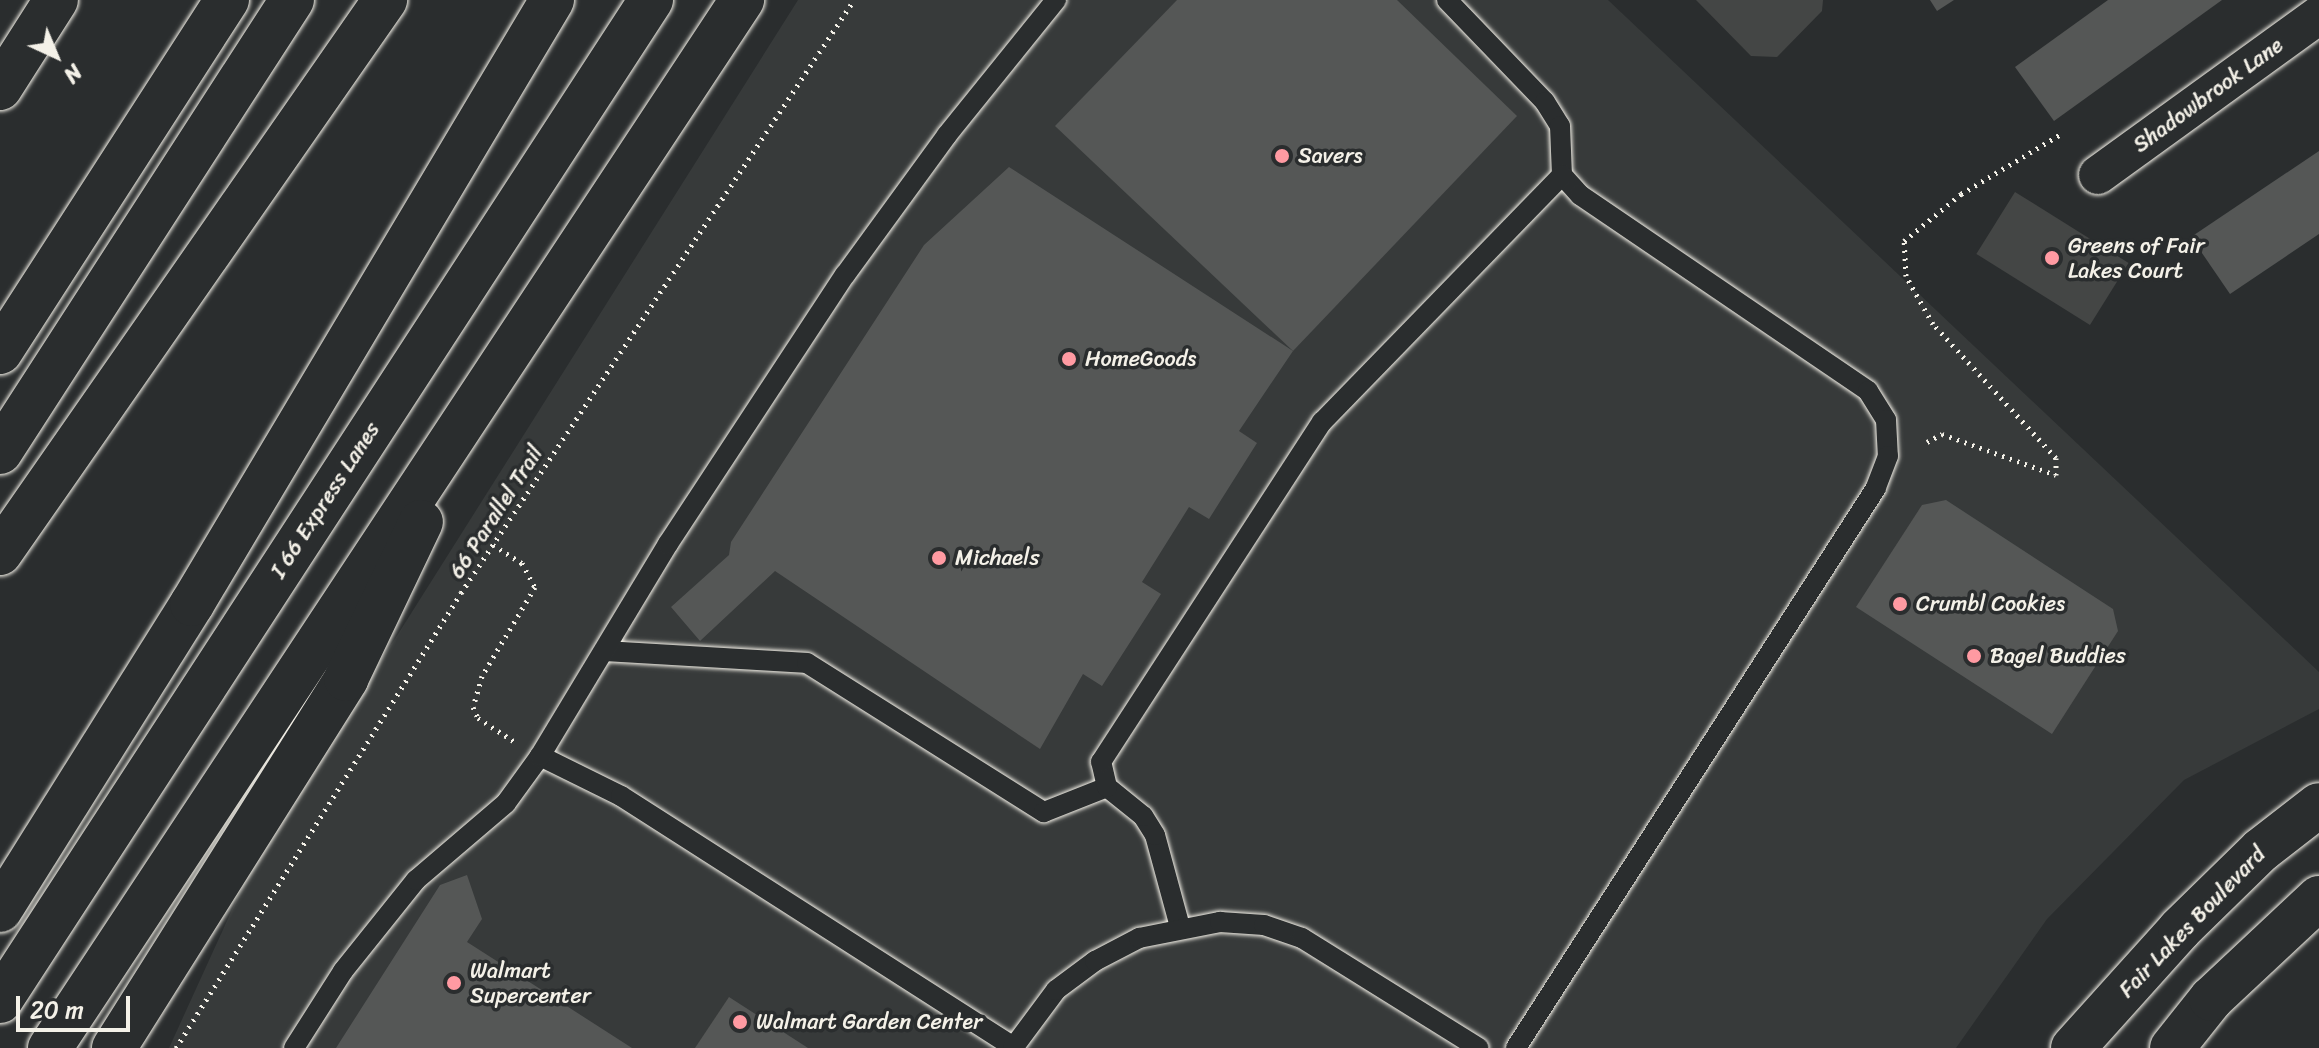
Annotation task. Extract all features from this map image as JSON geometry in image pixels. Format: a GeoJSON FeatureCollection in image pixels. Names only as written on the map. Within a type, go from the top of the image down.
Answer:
{"type":"FeatureCollection","features":[{"type":"Feature","properties":{"kind":"main road"},"geometry":{"type":"LineString","coordinates":[[0,88],[56,0]]}},
{"type":"Feature","properties":{"kind":"main road"},"geometry":{"type":"LineString","coordinates":[[0,352],[227,0]]}},
{"type":"Feature","properties":{"kind":"main road"},"geometry":{"type":"LineString","coordinates":[[0,452],[292,0]]}},
{"type":"Feature","properties":{"kind":"main road"},"geometry":{"type":"LineString","coordinates":[[0,553],[385,0]]}},
{"type":"Feature","properties":{"kind":"main road"},"geometry":{"type":"LineString","coordinates":[[0,910],[192,604],[552,0]]}},
{"type":"Feature","properties":{"kind":"main road","name":"I 66 Express Lanes"},"geometry":{"type":"LineString","coordinates":[[0,1001],[651,0]]}},
{"type":"Feature","properties":{"kind":"main road"},"geometry":{"type":"LineString","coordinates":[[50,1048],[494,369],[742,0]]}},
{"type":"Feature","properties":{"kind":"main road"},"geometry":{"type":"LineString","coordinates":[[114,1048],[346,679],[494,369]]}},
{"type":"Feature","properties":{"kind":"main road","name":"Fair Lakes Boulevard"},"geometry":{"type":"LineString","coordinates":[[2073,1048],[2180,929],[2261,850],[2319,805]]}},
{"type":"Feature","properties":{"kind":"main road"},"geometry":{"type":"LineString","coordinates":[[2172,1048],[2211,999],[2319,898]]}},
{"type":"Feature","properties":{"kind":"street","name":"Shadowbrook Lane"},"geometry":{"type":"LineString","coordinates":[[2098,175],[2319,15]]}},
{"type":"Feature","properties":{"kind":"lane"},"geometry":{"type":"LineString","coordinates":[[294,1048],[343,971],[416,880],[506,803],[540,756],[606,651],[668,544],[845,275],[947,135],[1056,0]]}},
{"type":"Feature","properties":{"kind":"lane"},"geometry":{"type":"LineString","coordinates":[[1447,0],[1545,102],[1560,126],[1562,175],[1580,195],[1868,391],[1886,420],[1888,456],[1876,488],[1516,1048]]}},
{"type":"Feature","properties":{"kind":"lane"},"geometry":{"type":"LineString","coordinates":[[1180,927],[1155,835],[1143,816],[1107,787],[1101,762],[1322,422],[1562,175]]}},
{"type":"Feature","properties":{"kind":"lane"},"geometry":{"type":"LineString","coordinates":[[606,651],[807,663],[1044,812],[1107,787]]}},
{"type":"Feature","properties":{"kind":"lane"},"geometry":{"type":"LineString","coordinates":[[540,756],[621,796],[1013,1048],[1056,990],[1095,961],[1139,938],[1180,927],[1264,925],[1302,938],[1479,1048]]}},
{"type":"Feature","properties":{"kind":"path","name":"66 Parallel Trail"},"geometry":{"type":"LineString","coordinates":[[176,1048],[493,545],[854,0]]}},
{"type":"Feature","properties":{"kind":"path"},"geometry":{"type":"LineString","coordinates":[[1927,442],[1942,434],[2056,475],[2056,458],[1933,324],[1906,276],[1904,241],[1961,194],[2061,134]]}},
{"type":"Feature","properties":{"kind":"path"},"geometry":{"type":"LineString","coordinates":[[493,545],[522,563],[535,587],[482,676],[473,707],[491,728],[540,756]]}},
{"type":"Feature","properties":{"kind":"shaded area"},"geometry":{"type":"Polygon","coordinates":[[[798,0],[1608,0],[2319,672],[2319,709],[2184,780],[2047,919],[1956,1048],[169,1048],[273,820],[393,642],[798,0]]]}},
{"type":"Feature","properties":{"kind":"shaded area"},"geometry":{"type":"Polygon","coordinates":[[[1696,0],[1823,0],[1822,11],[1777,57],[1751,56],[1696,0]]]}},
{"type":"Feature","properties":{"kind":"shaded area","name":"Greens of Fair Lakes Court"},"geometry":{"type":"Polygon","coordinates":[[[2015,192],[2129,263],[2090,325],[1976,254],[2015,192]]]}},
{"type":"Feature","properties":{"kind":"building","name":"Savers"},"geometry":{"type":"Polygon","coordinates":[[[1177,0],[1397,0],[1517,116],[1293,351],[1055,126],[1177,0]]]}},
{"type":"Feature","properties":{"kind":"building"},"geometry":{"type":"Polygon","coordinates":[[[1930,0],[1954,0],[1937,11],[1930,0]]]}},
{"type":"Feature","properties":{"kind":"building"},"geometry":{"type":"Polygon","coordinates":[[[2108,0],[2222,0],[2054,121],[2015,67],[2108,0]]]}},
{"type":"Feature","properties":{"kind":"building"},"geometry":{"type":"Polygon","coordinates":[[[2319,151],[2319,234],[2230,294],[2191,237],[2319,151]]]}},
{"type":"Feature","properties":{"kind":"building"},"geometry":{"type":"Polygon","coordinates":[[[1009,167],[1293,351],[1239,431],[1257,443],[1209,519],[1189,507],[1142,582],[1161,594],[1102,686],[1083,674],[1040,749],[775,571],[700,641],[671,607],[729,555],[731,542],[924,245],[1009,167]]]}},
{"type":"Feature","properties":{"kind":"building"},"geometry":{"type":"Polygon","coordinates":[[[1946,500],[2113,609],[2118,631],[2052,734],[1856,607],[1922,505],[1946,500]]]}},
{"type":"Feature","properties":{"kind":"building","name":"Walmart Supercenter"},"geometry":{"type":"Polygon","coordinates":[[[467,875],[482,919],[467,942],[632,1048],[336,1048],[440,885],[467,875]]]}},
{"type":"Feature","properties":{"kind":"building","name":"Walmart Garden Center"},"geometry":{"type":"Polygon","coordinates":[[[729,997],[808,1048],[695,1048],[729,997]]]}},
{"type":"Feature","properties":{"kind":"place","name":"Savers"},"geometry":{"type":"Point","coordinates":[1282,156]}},
{"type":"Feature","properties":{"kind":"place","name":"Greens of Fair Lakes Court"},"geometry":{"type":"Point","coordinates":[2052,258]}},
{"type":"Feature","properties":{"kind":"place","name":"HomeGoods"},"geometry":{"type":"Point","coordinates":[1069,359]}},
{"type":"Feature","properties":{"kind":"place","name":"Michaels"},"geometry":{"type":"Point","coordinates":[939,558]}},
{"type":"Feature","properties":{"kind":"place","name":"Crumbl Cookies"},"geometry":{"type":"Point","coordinates":[1900,604]}},
{"type":"Feature","properties":{"kind":"place","name":"Bagel Buddies"},"geometry":{"type":"Point","coordinates":[1974,656]}},
{"type":"Feature","properties":{"kind":"place","name":"Walmart Supercenter"},"geometry":{"type":"Point","coordinates":[454,983]}},
{"type":"Feature","properties":{"kind":"place","name":"Walmart Garden Center"},"geometry":{"type":"Point","coordinates":[740,1022]}}]}
